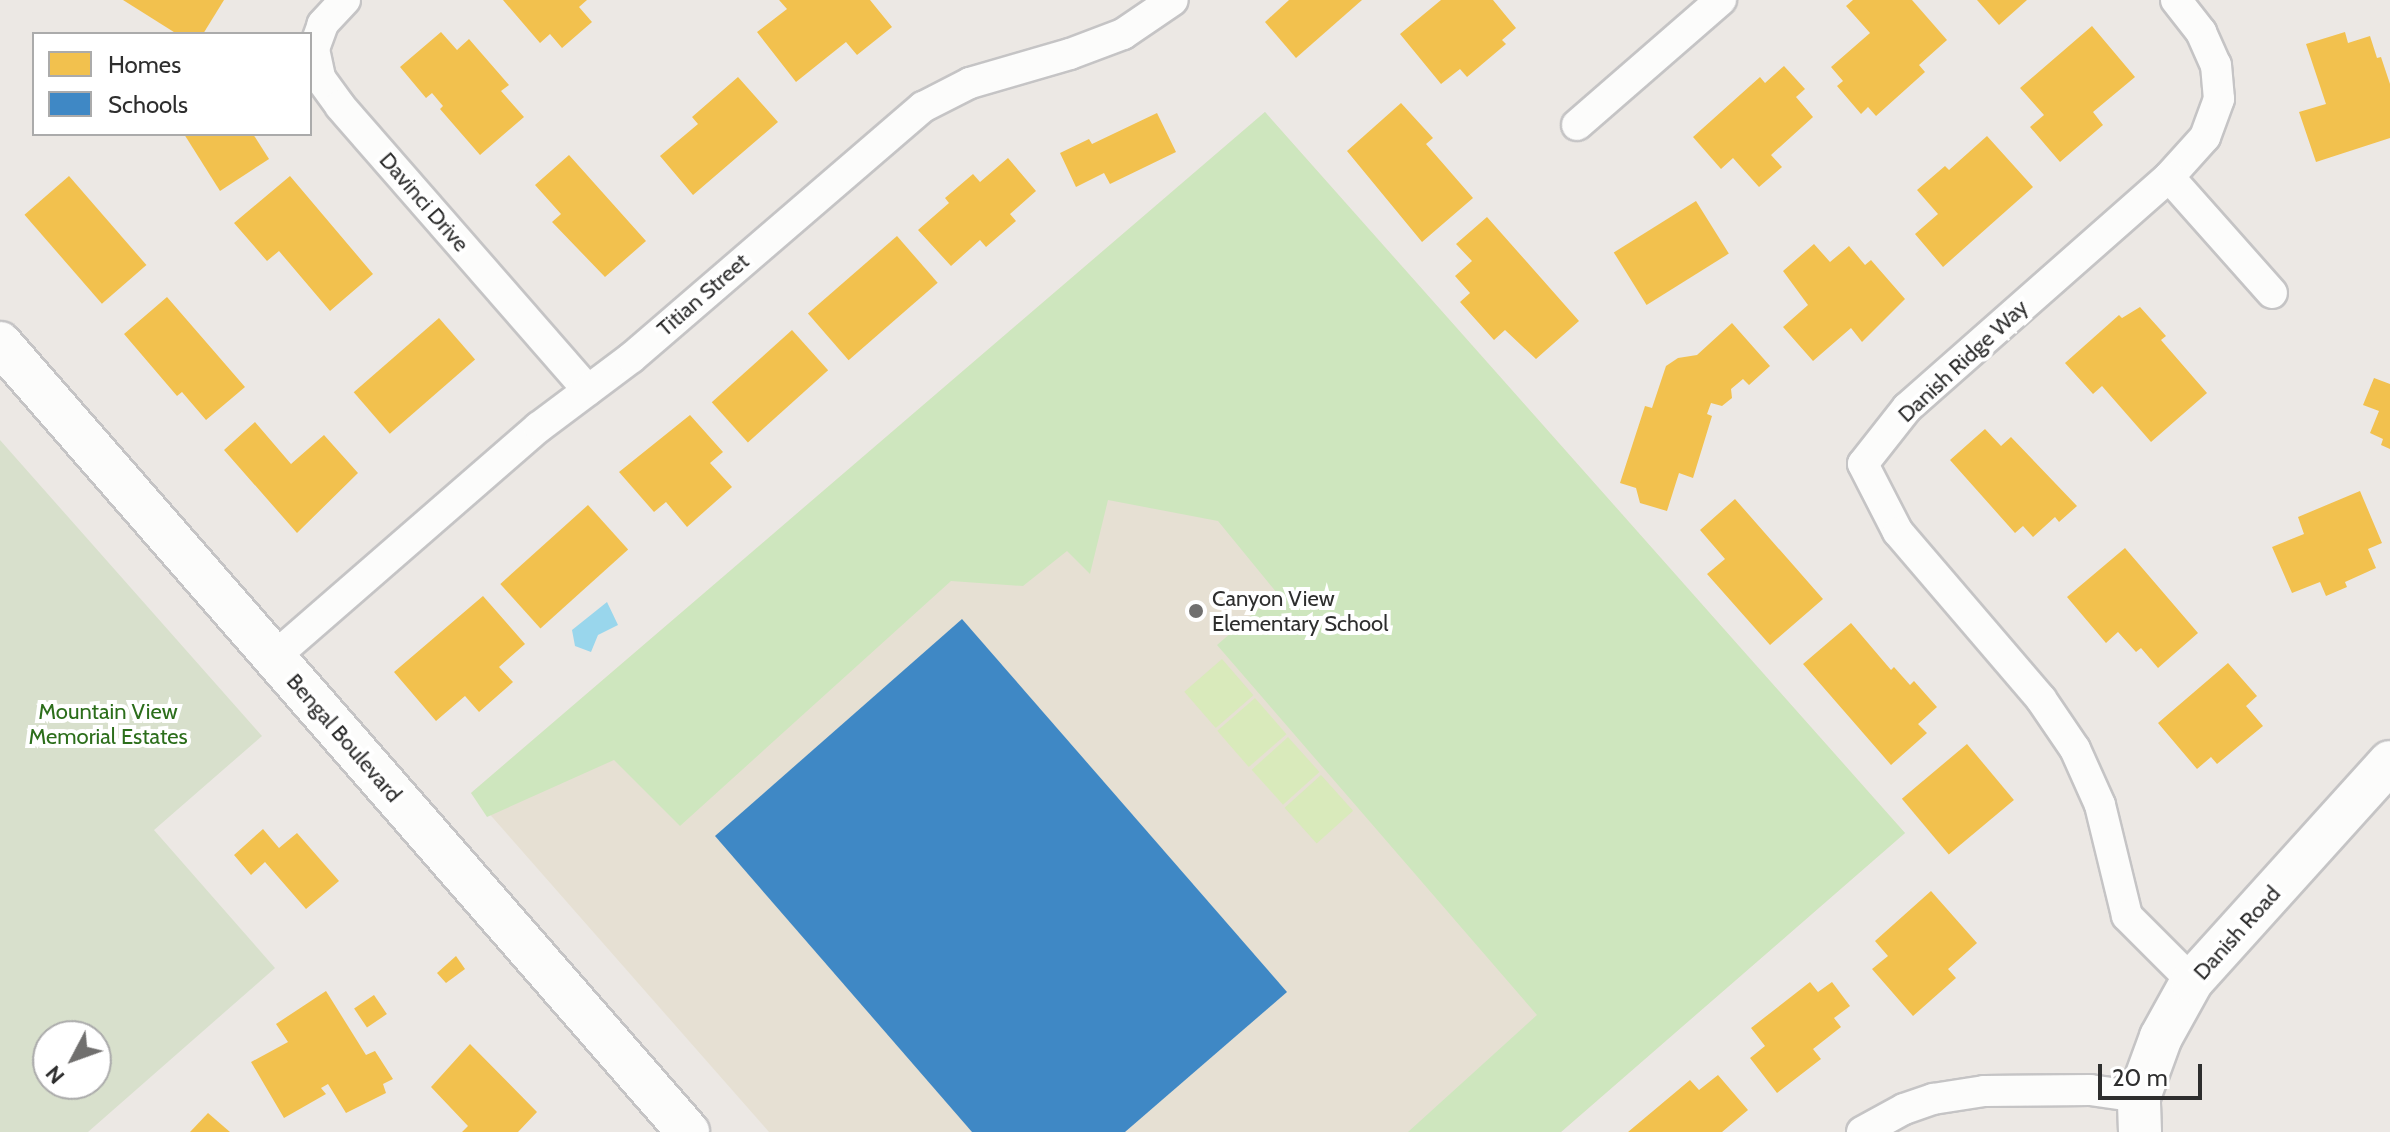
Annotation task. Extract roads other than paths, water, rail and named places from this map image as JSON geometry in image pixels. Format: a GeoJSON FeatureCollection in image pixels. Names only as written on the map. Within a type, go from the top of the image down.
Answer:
{"type":"FeatureCollection","features":[{"type":"Feature","properties":{"kind":"main road","name":"Bengal Boulevard"},"geometry":{"type":"LineString","coordinates":[[0,343],[688,1132]]}},
{"type":"Feature","properties":{"kind":"main road","name":"Danish Road"},"geometry":{"type":"LineString","coordinates":[[2140,1115],[2161,1037],[2192,981],[2390,762]]}},
{"type":"Feature","properties":{"kind":"street","name":"Davinci Drive"},"geometry":{"type":"LineString","coordinates":[[345,0],[323,24],[314,49],[320,78],[340,106],[588,390]]}},
{"type":"Feature","properties":{"kind":"street","name":"Titian Street"},"geometry":{"type":"LineString","coordinates":[[273,658],[539,427],[588,390],[923,107],[970,83],[1070,54],[1123,34],[1173,0]]}},
{"type":"Feature","properties":{"kind":"street"},"geometry":{"type":"LineString","coordinates":[[1577,125],[1721,0]]}},
{"type":"Feature","properties":{"kind":"street","name":"Danish Ridge Way"},"geometry":{"type":"LineString","coordinates":[[2176,0],[2201,32],[2216,65],[2219,99],[2205,137],[2169,177],[1907,408],[1863,464],[1898,532],[2041,699],[2075,749],[2100,805],[2127,916],[2192,981]]}},
{"type":"Feature","properties":{"kind":"street"},"geometry":{"type":"LineString","coordinates":[[2169,177],[2272,293]]}},
{"type":"Feature","properties":{"kind":"street"},"geometry":{"type":"LineString","coordinates":[[1862,1132],[1904,1109],[1933,1099],[1984,1091],[2090,1090],[2140,1115]]}},
{"type":"Feature","properties":{"kind":"water"},"geometry":{"type":"Polygon","coordinates":[[[607,602],[618,625],[598,635],[591,652],[575,646],[572,630],[607,602]]]}},
{"type":"Feature","properties":{"kind":"place","name":"Canyon View Elementary School"},"geometry":{"type":"Point","coordinates":[1196,611]}},
{"type":"Feature","properties":{"kind":"park label","name":"Mountain View Memorial Estates"},"geometry":{"type":"Point","coordinates":[108,724]}}]}
